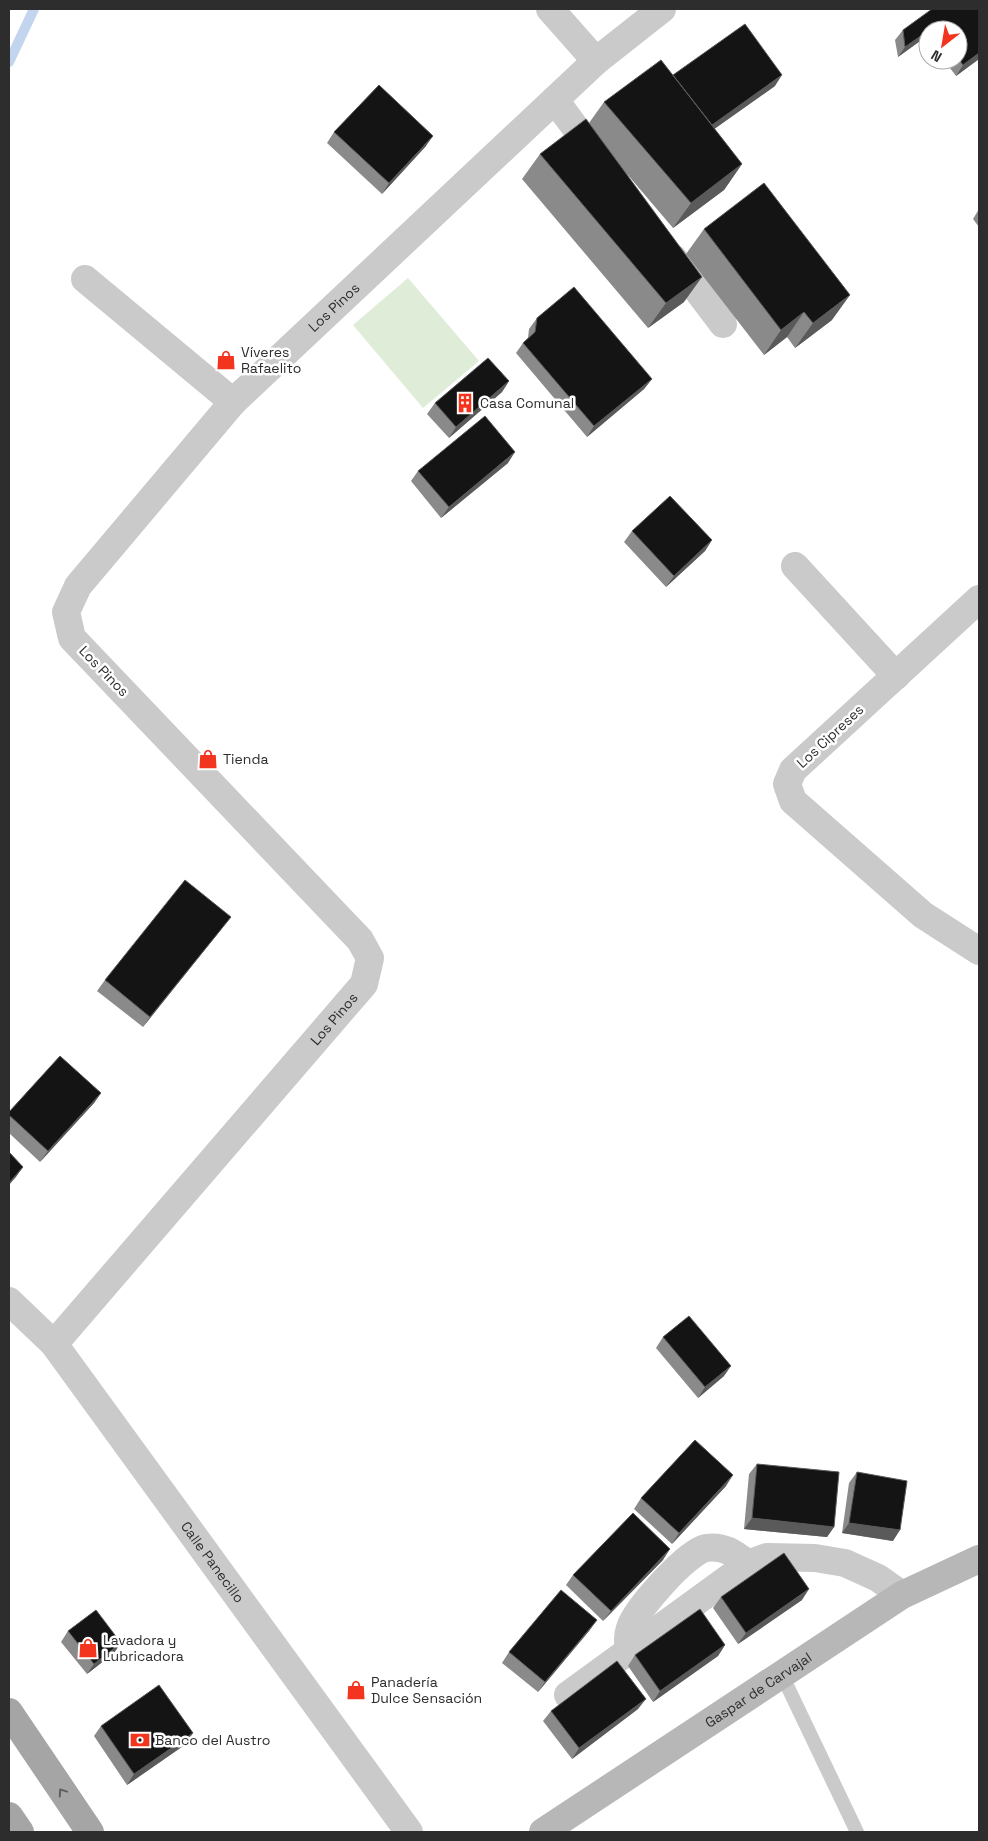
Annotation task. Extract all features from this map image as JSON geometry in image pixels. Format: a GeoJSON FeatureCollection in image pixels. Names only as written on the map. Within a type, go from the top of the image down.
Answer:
{"type":"FeatureCollection","features":[{"type":"Feature","properties":{"kind":"main road"},"geometry":{"type":"LineString","coordinates":[[9,1712],[90,1832]]}},
{"type":"Feature","properties":{"kind":"main road"},"geometry":{"type":"LineString","coordinates":[[9,1816],[20,1832]]}},
{"type":"Feature","properties":{"kind":"street"},"geometry":{"type":"LineString","coordinates":[[550,9],[596,61]]}},
{"type":"Feature","properties":{"kind":"street","name":"Los Pinos"},"geometry":{"type":"LineString","coordinates":[[54,1344],[364,984],[370,958],[360,940],[72,638],[66,612],[78,586],[233,402],[596,61],[662,9]]}},
{"type":"Feature","properties":{"kind":"street"},"geometry":{"type":"LineString","coordinates":[[555,100],[613,178]]}},
{"type":"Feature","properties":{"kind":"street"},"geometry":{"type":"LineString","coordinates":[[659,239],[723,324]]}},
{"type":"Feature","properties":{"kind":"street"},"geometry":{"type":"LineString","coordinates":[[86,279],[233,402]]}},
{"type":"Feature","properties":{"kind":"street"},"geometry":{"type":"LineString","coordinates":[[795,566],[896,676]]}},
{"type":"Feature","properties":{"kind":"street","name":"Los Cipreses"},"geometry":{"type":"LineString","coordinates":[[979,599],[793,770],[787,784],[793,801],[923,915],[979,951]]}},
{"type":"Feature","properties":{"kind":"street","name":"Calle Panecillo"},"geometry":{"type":"LineString","coordinates":[[9,1301],[54,1344],[409,1832]]}},
{"type":"Feature","properties":{"kind":"street"},"geometry":{"type":"LineString","coordinates":[[630,1651],[627,1637],[630,1626],[641,1609],[669,1575],[690,1557],[704,1548],[720,1547],[734,1553],[748,1564]]}},
{"type":"Feature","properties":{"kind":"street"},"geometry":{"type":"LineString","coordinates":[[568,1696],[748,1564],[767,1558],[815,1558],[844,1563],[878,1578],[902,1595]]}},
{"type":"Feature","properties":{"kind":"street","name":"Gaspar de Carvajal"},"geometry":{"type":"LineString","coordinates":[[543,1832],[902,1595],[979,1559]]}},
{"type":"Feature","properties":{"kind":"lane"},"geometry":{"type":"LineString","coordinates":[[782,1675],[857,1832]]}},
{"type":"Feature","properties":{"kind":"green space"},"geometry":{"type":"Polygon","coordinates":[[[408,278],[479,361],[423,408],[353,325],[408,278]]]}},
{"type":"Feature","properties":{"kind":"building"},"geometry":{"type":"Polygon","coordinates":[[[932,9],[979,9],[979,53],[968,61],[968,20],[918,20],[918,38],[905,47],[903,30],[932,9]]]}},
{"type":"Feature","properties":{"kind":"building"},"geometry":{"type":"Polygon","coordinates":[[[745,24],[782,75],[712,125],[673,75],[745,24]]]}},
{"type":"Feature","properties":{"kind":"building"},"geometry":{"type":"Polygon","coordinates":[[[661,60],[742,164],[691,203],[604,102],[661,60]]]}},
{"type":"Feature","properties":{"kind":"building"},"geometry":{"type":"Polygon","coordinates":[[[379,85],[433,136],[389,183],[334,132],[379,85]]]}},
{"type":"Feature","properties":{"kind":"building"},"geometry":{"type":"Polygon","coordinates":[[[586,119],[702,277],[666,303],[540,154],[586,119]]]}},
{"type":"Feature","properties":{"kind":"building"},"geometry":{"type":"Polygon","coordinates":[[[764,183],[850,295],[813,323],[804,312],[781,330],[704,229],[764,183]]]}},
{"type":"Feature","properties":{"kind":"building"},"geometry":{"type":"Polygon","coordinates":[[[574,287],[652,379],[594,426],[523,343],[535,332],[537,318],[574,287]]]}},
{"type":"Feature","properties":{"kind":"building","name":"Casa Comunal"},"geometry":{"type":"Polygon","coordinates":[[[488,358],[509,381],[456,427],[435,403],[488,358]]]}},
{"type":"Feature","properties":{"kind":"building"},"geometry":{"type":"Polygon","coordinates":[[[485,416],[515,452],[449,507],[418,471],[485,416]]]}},
{"type":"Feature","properties":{"kind":"building"},"geometry":{"type":"Polygon","coordinates":[[[670,496],[712,540],[674,576],[632,531],[670,496]]]}},
{"type":"Feature","properties":{"kind":"building"},"geometry":{"type":"Polygon","coordinates":[[[185,880],[231,917],[150,1017],[105,980],[185,880]]]}},
{"type":"Feature","properties":{"kind":"building"},"geometry":{"type":"Polygon","coordinates":[[[60,1056],[101,1093],[48,1151],[9,1115],[9,1112],[60,1056]]]}},
{"type":"Feature","properties":{"kind":"building"},"geometry":{"type":"Polygon","coordinates":[[[9,1152],[23,1167],[9,1183],[9,1152]]]}},
{"type":"Feature","properties":{"kind":"building"},"geometry":{"type":"Polygon","coordinates":[[[689,1316],[731,1366],[705,1387],[663,1337],[689,1316]]]}},
{"type":"Feature","properties":{"kind":"building"},"geometry":{"type":"Polygon","coordinates":[[[695,1440],[733,1475],[679,1533],[641,1498],[695,1440]]]}},
{"type":"Feature","properties":{"kind":"building"},"geometry":{"type":"Polygon","coordinates":[[[757,1464],[839,1472],[834,1527],[752,1518],[757,1464]]]}},
{"type":"Feature","properties":{"kind":"building"},"geometry":{"type":"Polygon","coordinates":[[[857,1472],[907,1481],[900,1530],[849,1523],[857,1472]]]}},
{"type":"Feature","properties":{"kind":"building"},"geometry":{"type":"Polygon","coordinates":[[[633,1513],[670,1549],[611,1611],[573,1575],[633,1513]]]}},
{"type":"Feature","properties":{"kind":"building"},"geometry":{"type":"Polygon","coordinates":[[[784,1553],[809,1589],[746,1633],[721,1597],[784,1553]]]}},
{"type":"Feature","properties":{"kind":"building"},"geometry":{"type":"Polygon","coordinates":[[[561,1590],[597,1620],[545,1682],[509,1652],[561,1590]]]}},
{"type":"Feature","properties":{"kind":"building"},"geometry":{"type":"Polygon","coordinates":[[[700,1609],[725,1645],[660,1691],[635,1655],[700,1609]]]}},
{"type":"Feature","properties":{"kind":"building"},"geometry":{"type":"Polygon","coordinates":[[[96,1610],[121,1643],[94,1664],[68,1631],[96,1610]]]}},
{"type":"Feature","properties":{"kind":"building"},"geometry":{"type":"Polygon","coordinates":[[[617,1661],[646,1699],[579,1748],[551,1711],[617,1661]]]}},
{"type":"Feature","properties":{"kind":"building","name":"Banco del Austro"},"geometry":{"type":"Polygon","coordinates":[[[159,1685],[193,1733],[134,1774],[101,1726],[159,1685]]]}},
{"type":"Feature","properties":{"kind":"waterway"},"geometry":{"type":"LineString","coordinates":[[9,62],[34,9]]}},
{"type":"Feature","properties":{"kind":"place","name":"Víveres Rafaelito"},"geometry":{"type":"Point","coordinates":[226,360]}},
{"type":"Feature","properties":{"kind":"place","name":"Casa Comunal"},"geometry":{"type":"Point","coordinates":[465,403]}},
{"type":"Feature","properties":{"kind":"place","name":"Tienda"},"geometry":{"type":"Point","coordinates":[208,759]}},
{"type":"Feature","properties":{"kind":"place","name":"Lavadora y Lubricadora"},"geometry":{"type":"Point","coordinates":[88,1648]}},
{"type":"Feature","properties":{"kind":"place","name":"Panadería Dulce Sensación"},"geometry":{"type":"Point","coordinates":[356,1690]}},
{"type":"Feature","properties":{"kind":"place","name":"Banco del Austro"},"geometry":{"type":"Point","coordinates":[140,1740]}}]}
